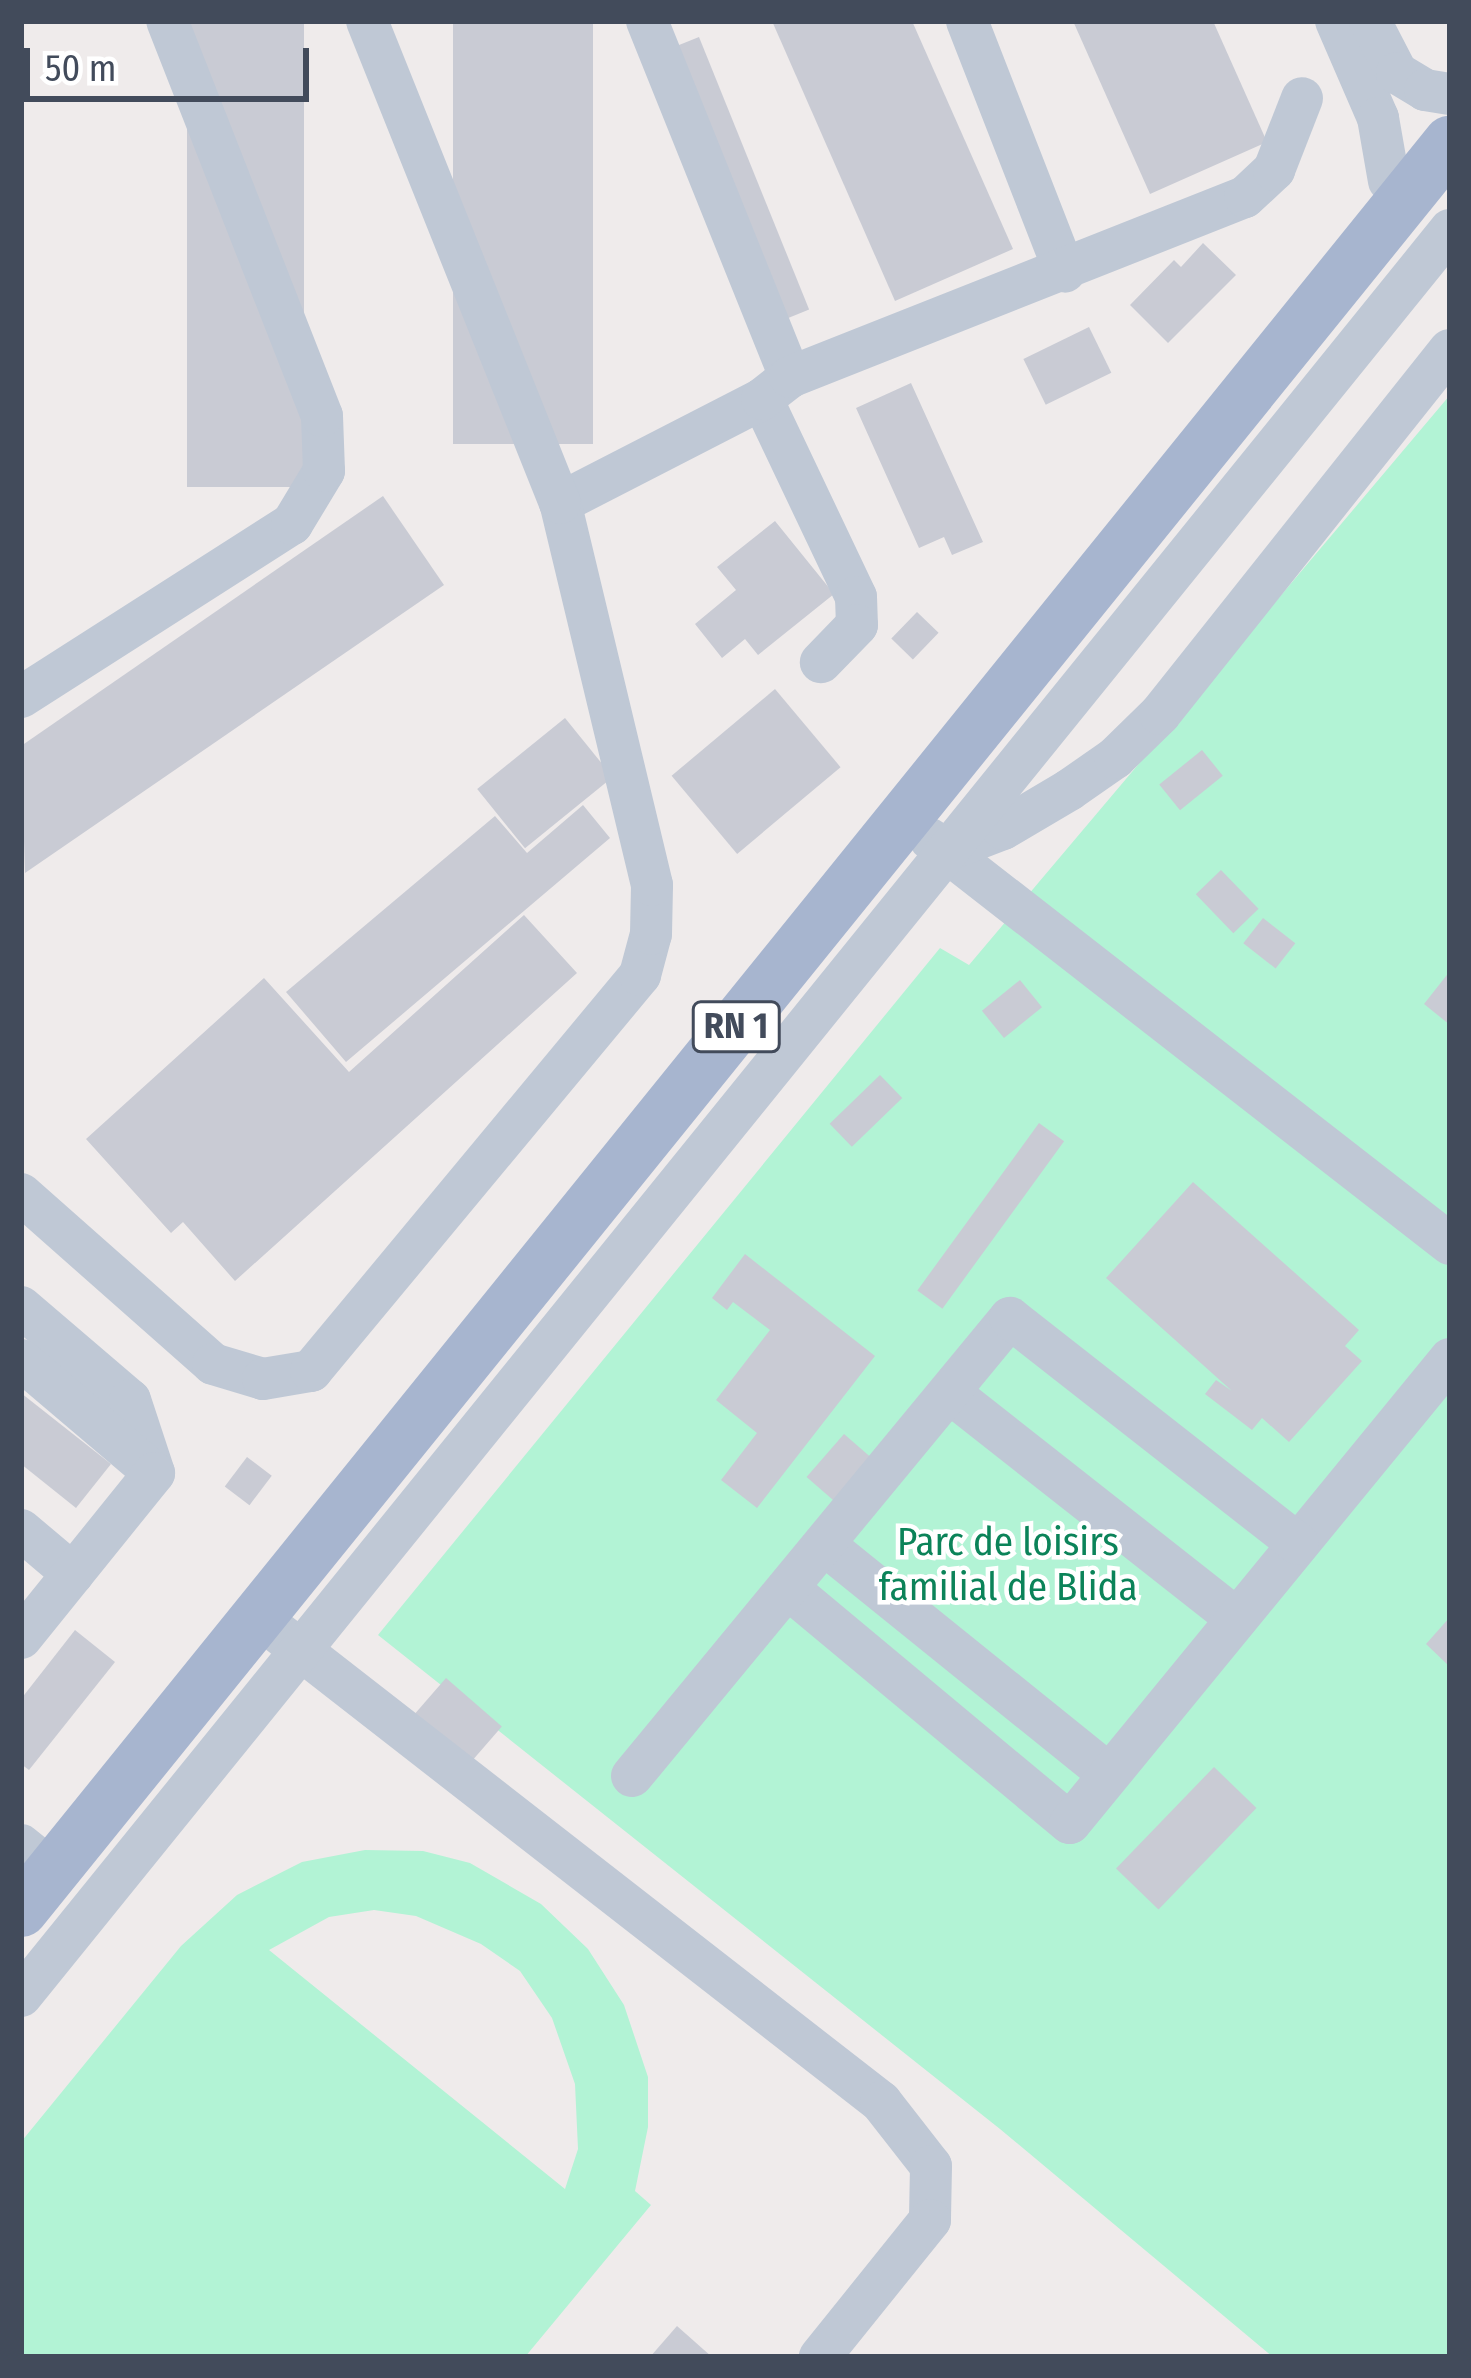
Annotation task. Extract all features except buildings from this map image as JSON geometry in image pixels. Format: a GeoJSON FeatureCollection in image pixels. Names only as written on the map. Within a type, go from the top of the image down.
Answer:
{"type":"FeatureCollection","features":[{"type":"Feature","properties":{"kind":"main road","name":"RN 1"},"geometry":{"type":"LineString","coordinates":[[25,1856],[1450,106]]}},
{"type":"Feature","properties":{"kind":"main road","name":"RN 1"},"geometry":{"type":"LineString","coordinates":[[21,1910],[1450,143]]}},
{"type":"Feature","properties":{"kind":"lane"},"geometry":{"type":"LineString","coordinates":[[21,697],[292,524],[324,471],[322,416],[167,21]]}},
{"type":"Feature","properties":{"kind":"lane"},"geometry":{"type":"LineString","coordinates":[[21,1194],[213,1364],[263,1378],[311,1371],[640,975],[651,934],[652,885],[560,503],[368,21]]}},
{"type":"Feature","properties":{"kind":"lane"},"geometry":{"type":"LineString","coordinates":[[647,21],[776,388],[856,597],[856,625],[820,662]]}},
{"type":"Feature","properties":{"kind":"lane"},"geometry":{"type":"LineString","coordinates":[[967,21],[1065,272]]}},
{"type":"Feature","properties":{"kind":"lane"},"geometry":{"type":"LineString","coordinates":[[1336,21],[1378,118],[1389,181]]}},
{"type":"Feature","properties":{"kind":"lane"},"geometry":{"type":"LineString","coordinates":[[1370,21],[1397,73],[1425,90],[1450,94]]}},
{"type":"Feature","properties":{"kind":"lane"},"geometry":{"type":"LineString","coordinates":[[560,503],[776,388],[1246,197],[1274,170],[1302,98]]}},
{"type":"Feature","properties":{"kind":"lane"},"geometry":{"type":"LineString","coordinates":[[21,1996],[1450,230]]}},
{"type":"Feature","properties":{"kind":"lane"},"geometry":{"type":"LineString","coordinates":[[947,851],[1003,829],[1069,790],[1114,758],[1160,713],[1450,350]]}},
{"type":"Feature","properties":{"kind":"lane"},"geometry":{"type":"LineString","coordinates":[[904,819],[1450,1244]]}},
{"type":"Feature","properties":{"kind":"lane"},"geometry":{"type":"LineString","coordinates":[[21,1307],[130,1400],[154,1473]]}},
{"type":"Feature","properties":{"kind":"lane"},"geometry":{"type":"LineString","coordinates":[[632,1776],[1010,1318],[1298,1544]]}},
{"type":"Feature","properties":{"kind":"lane"},"geometry":{"type":"LineString","coordinates":[[790,1590],[1070,1823],[1450,1359]]}},
{"type":"Feature","properties":{"kind":"lane"},"geometry":{"type":"LineString","coordinates":[[21,1360],[154,1473]]}},
{"type":"Feature","properties":{"kind":"lane"},"geometry":{"type":"LineString","coordinates":[[950,1393],[1237,1618]]}},
{"type":"Feature","properties":{"kind":"lane"},"geometry":{"type":"LineString","coordinates":[[21,1638],[154,1473]]}},
{"type":"Feature","properties":{"kind":"lane"},"geometry":{"type":"LineString","coordinates":[[21,1530],[73,1574]]}},
{"type":"Feature","properties":{"kind":"lane"},"geometry":{"type":"LineString","coordinates":[[826,1546],[1109,1774]]}},
{"type":"Feature","properties":{"kind":"lane"},"geometry":{"type":"LineString","coordinates":[[258,1617],[881,2102],[932,2167],[930,2220],[820,2357]]}},
{"type":"Feature","properties":{"kind":"green space","name":"Parc de loisirs familial de Blida"},"geometry":{"type":"Polygon","coordinates":[[[1450,395],[1450,2357],[1273,2357],[1000,2129],[378,1635],[940,948],[969,965],[1450,395]]]}},
{"type":"Feature","properties":{"kind":"green space"},"geometry":{"type":"Polygon","coordinates":[[[365,1850],[423,1851],[470,1863],[541,1904],[588,1949],[624,2005],[648,2077],[648,2127],[635,2191],[651,2205],[525,2357],[21,2357],[21,2142],[181,1946],[237,1895],[302,1862],[365,1850]],[[374,1910],[329,1917],[269,1950],[565,2189],[578,2149],[575,2084],[552,2018],[520,1971],[481,1944],[416,1916],[374,1910]]]}}]}
